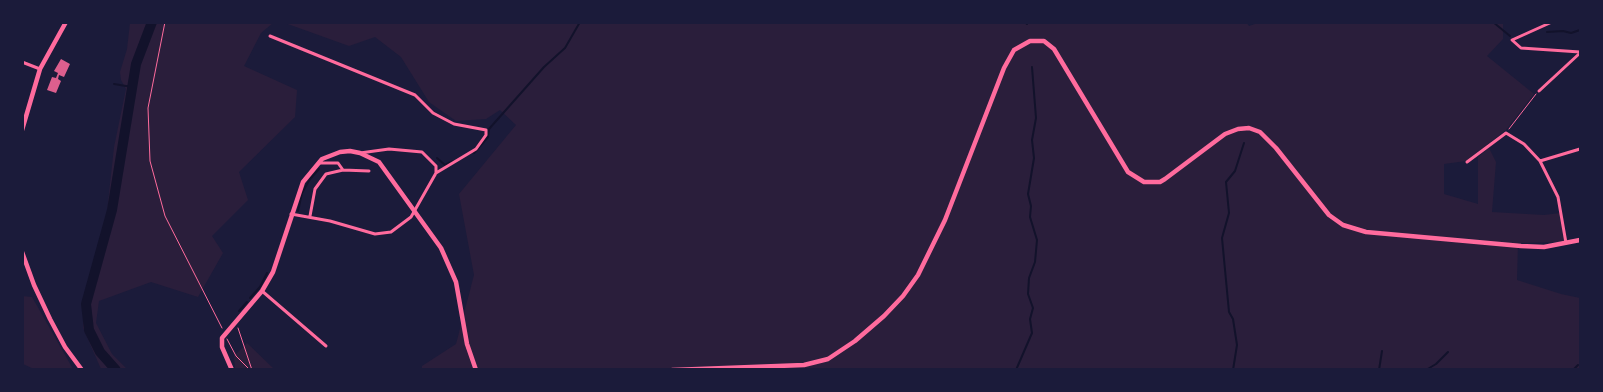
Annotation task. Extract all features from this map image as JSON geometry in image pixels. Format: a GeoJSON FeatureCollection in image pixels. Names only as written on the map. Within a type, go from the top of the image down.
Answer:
{"type":"FeatureCollection","features":[{"type":"Feature","properties":{"kind":"main road"},"geometry":{"type":"LineString","coordinates":[[22,130],[40,69],[66,22]]}},
{"type":"Feature","properties":{"kind":"main road"},"geometry":{"type":"LineString","coordinates":[[672,370],[804,365],[828,359],[855,341],[884,316],[903,296],[918,275],[945,220],[1004,68],[1014,50],[1030,41],[1044,41],[1058,54],[1128,172],[1134,178],[1144,182],[1160,182],[1225,134],[1238,128],[1249,128],[1260,132],[1276,148],[1329,215],[1342,225],[1366,232],[1521,246],[1544,246],[1580,240]]}},
{"type":"Feature","properties":{"kind":"main road"},"geometry":{"type":"LineString","coordinates":[[232,370],[222,347],[222,338],[262,291],[273,272],[303,182],[318,163],[340,152],[360,153],[379,162],[441,248],[452,270],[467,344],[476,370]]}},
{"type":"Feature","properties":{"kind":"main road"},"geometry":{"type":"LineString","coordinates":[[22,252],[34,285],[50,319],[65,347],[82,370]]}},
{"type":"Feature","properties":{"kind":"street"},"geometry":{"type":"LineString","coordinates":[[1552,22],[1512,40],[1521,48],[1580,52]]}},
{"type":"Feature","properties":{"kind":"street"},"geometry":{"type":"LineString","coordinates":[[270,36],[415,95],[440,118],[454,124],[486,130],[486,135],[476,149],[436,173],[411,217],[391,232],[375,234],[310,216],[291,214]]}},
{"type":"Feature","properties":{"kind":"street"},"geometry":{"type":"LineString","coordinates":[[1539,91],[1580,52]]}},
{"type":"Feature","properties":{"kind":"street"},"geometry":{"type":"LineString","coordinates":[[22,62],[40,69]]}},
{"type":"Feature","properties":{"kind":"street"},"geometry":{"type":"LineString","coordinates":[[1467,162],[1506,133],[1524,144],[1540,161],[1558,197],[1566,243]]}},
{"type":"Feature","properties":{"kind":"street"},"geometry":{"type":"LineString","coordinates":[[360,153],[389,149],[422,152],[436,166],[436,173]]}},
{"type":"Feature","properties":{"kind":"street"},"geometry":{"type":"LineString","coordinates":[[1540,161],[1580,149]]}},
{"type":"Feature","properties":{"kind":"street"},"geometry":{"type":"LineString","coordinates":[[318,163],[338,163],[343,170]]}},
{"type":"Feature","properties":{"kind":"street"},"geometry":{"type":"LineString","coordinates":[[310,216],[315,189],[320,180],[330,172],[343,170],[369,172]]}},
{"type":"Feature","properties":{"kind":"street"},"geometry":{"type":"LineString","coordinates":[[262,291],[326,346]]}},
{"type":"Feature","properties":{"kind":"path"},"geometry":{"type":"LineString","coordinates":[[165,22],[148,108],[148,142],[154,182],[165,216],[178,244],[232,349],[251,370]]}},
{"type":"Feature","properties":{"kind":"path"},"geometry":{"type":"LineString","coordinates":[[1506,133],[1539,91]]}},
{"type":"Feature","properties":{"kind":"path"},"geometry":{"type":"LineString","coordinates":[[234,324],[251,370]]}},
{"type":"Feature","properties":{"kind":"shaded area"},"geometry":{"type":"Polygon","coordinates":[[[1246,22],[1249,26],[1261,22],[1503,23],[1503,39],[1487,56],[1534,94],[1506,130],[1466,161],[1444,164],[1444,194],[1478,204],[1478,157],[1489,148],[1496,162],[1492,212],[1544,215],[1560,213],[1565,242],[1518,243],[1517,280],[1580,298],[1580,369],[422,369],[422,366],[456,344],[474,275],[459,194],[516,125],[500,110],[486,119],[456,121],[429,102],[401,57],[375,37],[349,46],[285,23],[1246,22]]]}},
{"type":"Feature","properties":{"kind":"shaded area"},"geometry":{"type":"Polygon","coordinates":[[[130,23],[273,23],[261,33],[244,66],[297,90],[295,117],[239,172],[248,200],[212,236],[223,253],[198,297],[151,282],[99,301],[96,323],[112,354],[127,369],[101,369],[83,328],[83,305],[107,212],[114,147],[126,89],[121,80],[120,72],[127,49],[130,23]]]}},
{"type":"Feature","properties":{"kind":"shaded area"},"geometry":{"type":"Polygon","coordinates":[[[22,296],[32,297],[73,369],[34,369],[23,364],[22,296]]]}},
{"type":"Feature","properties":{"kind":"shaded area"},"geometry":{"type":"Polygon","coordinates":[[[247,343],[274,369],[235,369],[234,356],[247,343]]]}},
{"type":"Feature","properties":{"kind":"building"},"geometry":{"type":"Polygon","coordinates":[[[61,59],[70,64],[64,77],[59,75],[58,79],[61,81],[56,93],[47,90],[52,77],[56,78],[58,73],[54,71],[61,59]]]}},
{"type":"Feature","properties":{"kind":"waterway"},"geometry":{"type":"LineString","coordinates":[[116,370],[100,352],[89,330],[86,304],[112,210],[136,64],[152,22]]}},
{"type":"Feature","properties":{"kind":"waterway"},"geometry":{"type":"LineString","coordinates":[[474,153],[488,137],[489,129],[544,67],[565,48],[580,22]]}},
{"type":"Feature","properties":{"kind":"waterway"},"geometry":{"type":"LineString","coordinates":[[1493,22],[1510,36]]}},
{"type":"Feature","properties":{"kind":"waterway"},"geometry":{"type":"LineString","coordinates":[[1547,32],[1563,31],[1571,33],[1580,30]]}},
{"type":"Feature","properties":{"kind":"waterway"},"geometry":{"type":"LineString","coordinates":[[1016,370],[1032,333],[1030,319],[1033,308],[1028,294],[1029,278],[1035,262],[1037,240],[1030,217],[1031,206],[1028,194],[1034,158],[1032,140],[1036,118],[1032,67]]}},
{"type":"Feature","properties":{"kind":"waterway"},"geometry":{"type":"LineString","coordinates":[[114,84],[132,87]]}},
{"type":"Feature","properties":{"kind":"waterway"},"geometry":{"type":"LineString","coordinates":[[1233,370],[1237,345],[1233,319],[1229,312],[1222,238],[1229,213],[1226,182],[1235,171],[1244,143]]}},
{"type":"Feature","properties":{"kind":"waterway"},"geometry":{"type":"LineString","coordinates":[[437,158],[445,165],[453,161]]}},
{"type":"Feature","properties":{"kind":"waterway"},"geometry":{"type":"LineString","coordinates":[[298,211],[302,193],[310,179],[319,169]]}},
{"type":"Feature","properties":{"kind":"waterway"},"geometry":{"type":"LineString","coordinates":[[250,298],[260,287],[267,273]]}},
{"type":"Feature","properties":{"kind":"waterway"},"geometry":{"type":"LineString","coordinates":[[239,311],[247,302]]}},
{"type":"Feature","properties":{"kind":"waterway"},"geometry":{"type":"LineString","coordinates":[[1379,370],[1382,351]]}},
{"type":"Feature","properties":{"kind":"waterway"},"geometry":{"type":"LineString","coordinates":[[1426,370],[1436,364],[1448,352]]}},
{"type":"Feature","properties":{"kind":"waterway"},"geometry":{"type":"LineString","coordinates":[[1573,370],[1578,365]]}}]}
